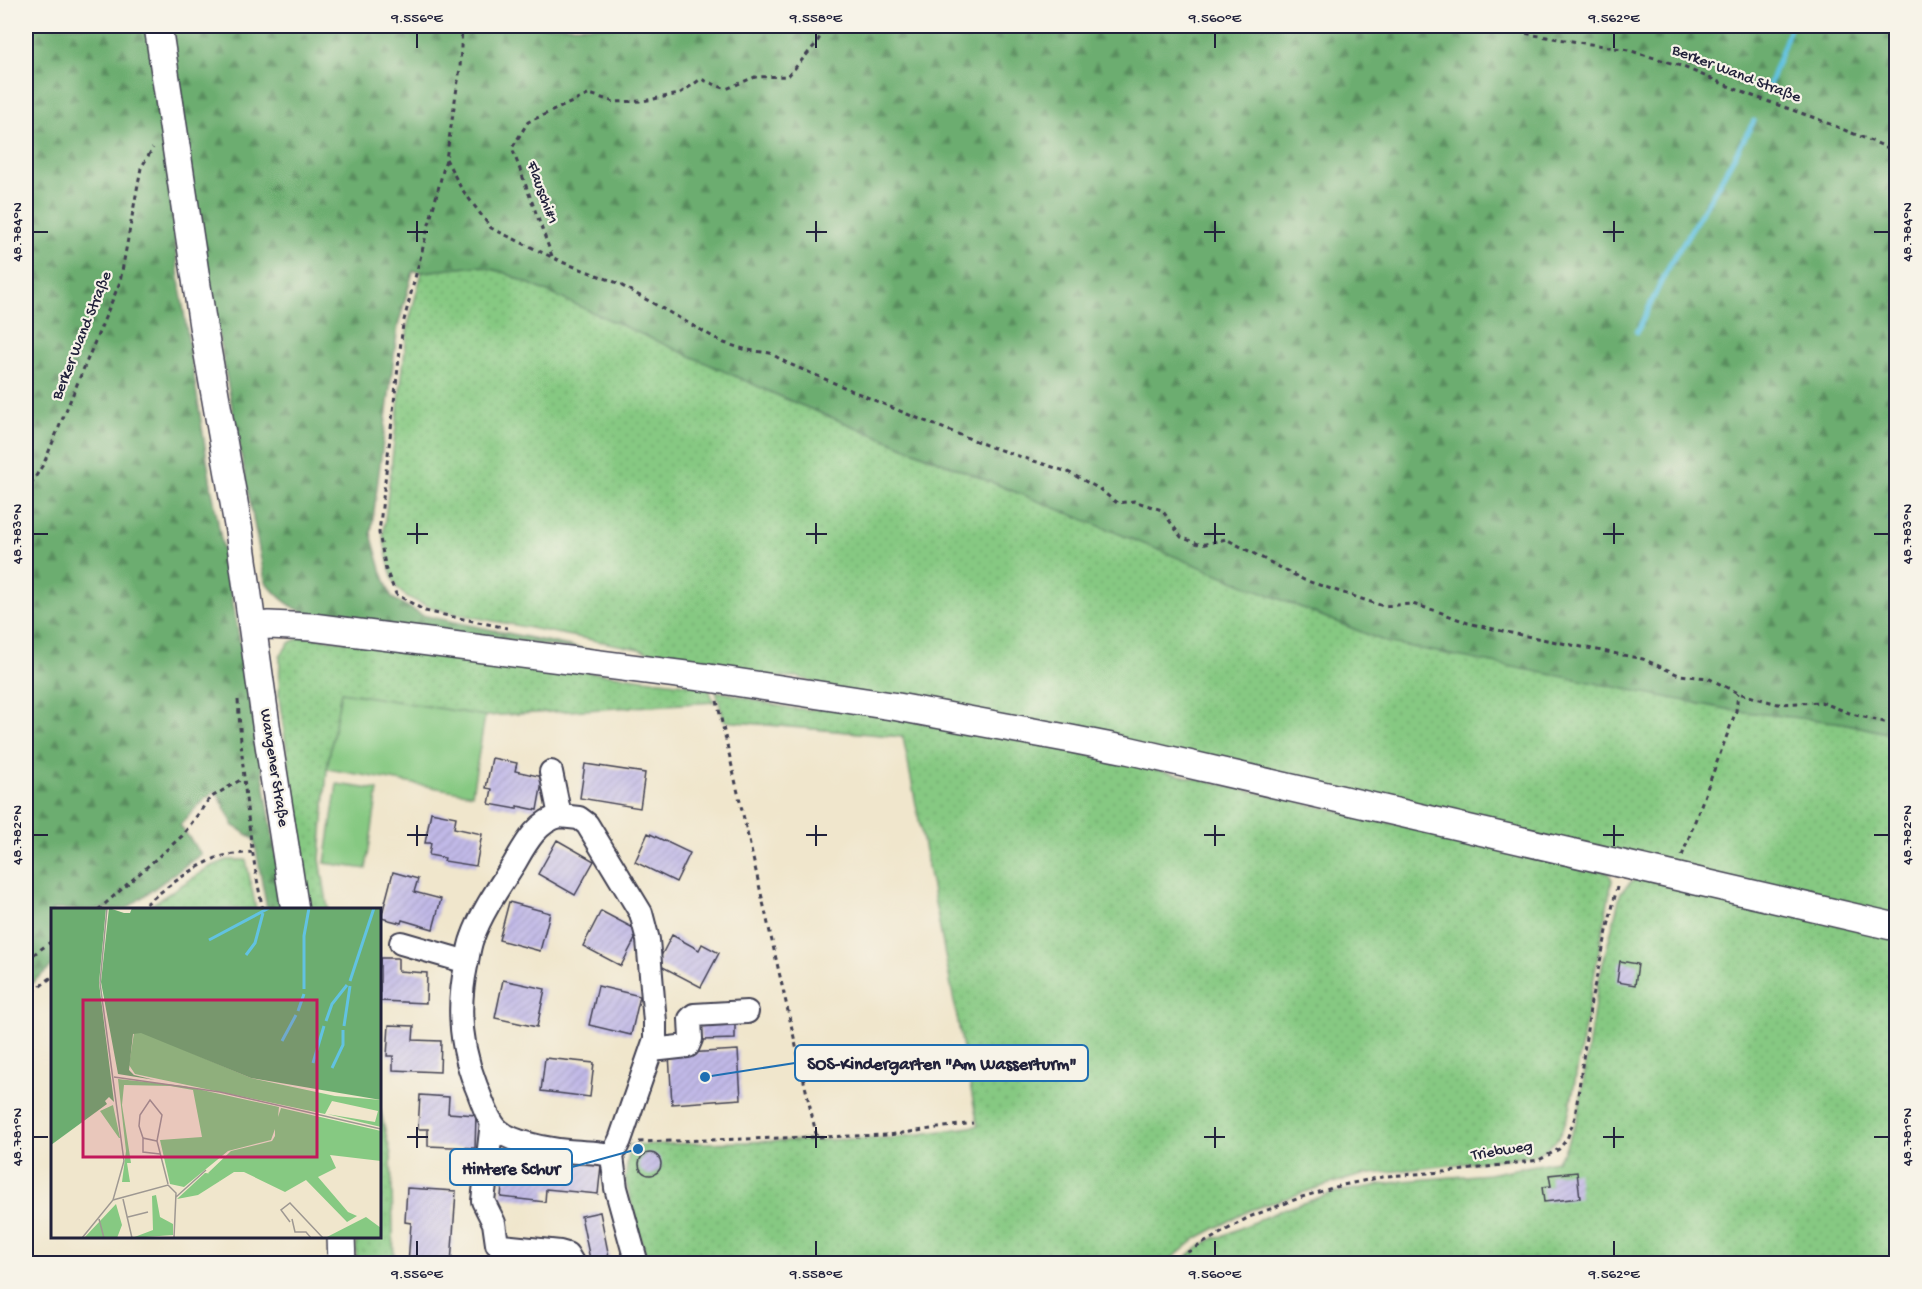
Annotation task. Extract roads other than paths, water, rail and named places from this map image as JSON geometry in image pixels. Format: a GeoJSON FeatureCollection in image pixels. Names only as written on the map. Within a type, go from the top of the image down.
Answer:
{"type":"FeatureCollection","features":[{"type":"Feature","properties":{"kind":"main road","name":"Wangener Straße"},"geometry":{"type":"LineString","coordinates":[[158,26],[203,326],[239,531],[267,732],[296,908]]}},
{"type":"Feature","properties":{"kind":"main road"},"geometry":{"type":"LineString","coordinates":[[253,627],[269,625],[312,627],[709,678],[898,707],[1127,750],[1896,927]]}},
{"type":"Feature","properties":{"kind":"main road"},"geometry":{"type":"LineString","coordinates":[[341,1238],[342,1263]]}},
{"type":"Feature","properties":{"kind":"street"},"geometry":{"type":"LineString","coordinates":[[551,772],[560,816]]}},
{"type":"Feature","properties":{"kind":"street"},"geometry":{"type":"LineString","coordinates":[[616,1148],[604,1153],[566,1151],[521,1142],[506,1136],[492,1122],[474,1079],[461,1035],[459,1016],[461,987],[471,939],[521,852],[543,824],[551,818],[560,816],[579,818],[587,824],[641,913],[648,940],[656,1022],[652,1050],[616,1148],[616,1188],[637,1263]]}},
{"type":"Feature","properties":{"kind":"street"},"geometry":{"type":"LineString","coordinates":[[401,943],[467,962]]}},
{"type":"Feature","properties":{"kind":"street"},"geometry":{"type":"LineString","coordinates":[[652,1050],[688,1046],[690,1019],[694,1015],[747,1012]]}},
{"type":"Feature","properties":{"kind":"street"},"geometry":{"type":"LineString","coordinates":[[492,1122],[483,1201],[494,1223],[497,1244],[560,1252],[567,1254],[573,1263]]}},
{"type":"Feature","properties":{"kind":"waterway"},"geometry":{"type":"LineString","coordinates":[[1768,88],[1791,26]]}},
{"type":"Feature","properties":{"kind":"waterway"},"geometry":{"type":"LineString","coordinates":[[1637,332],[1669,266],[1754,121]]}},
{"type":"Feature","properties":{"kind":"waterway"},"geometry":{"type":"LineString","coordinates":[[1891,519],[1896,504]]}},
{"type":"Feature","properties":{"kind":"place","name":"SOS-Kindergarten \"Am Wasserturm\""},"geometry":{"type":"Point","coordinates":[705,1077]}},
{"type":"Feature","properties":{"kind":"place","name":"Hintere Schur"},"geometry":{"type":"Point","coordinates":[638,1149]}}]}
